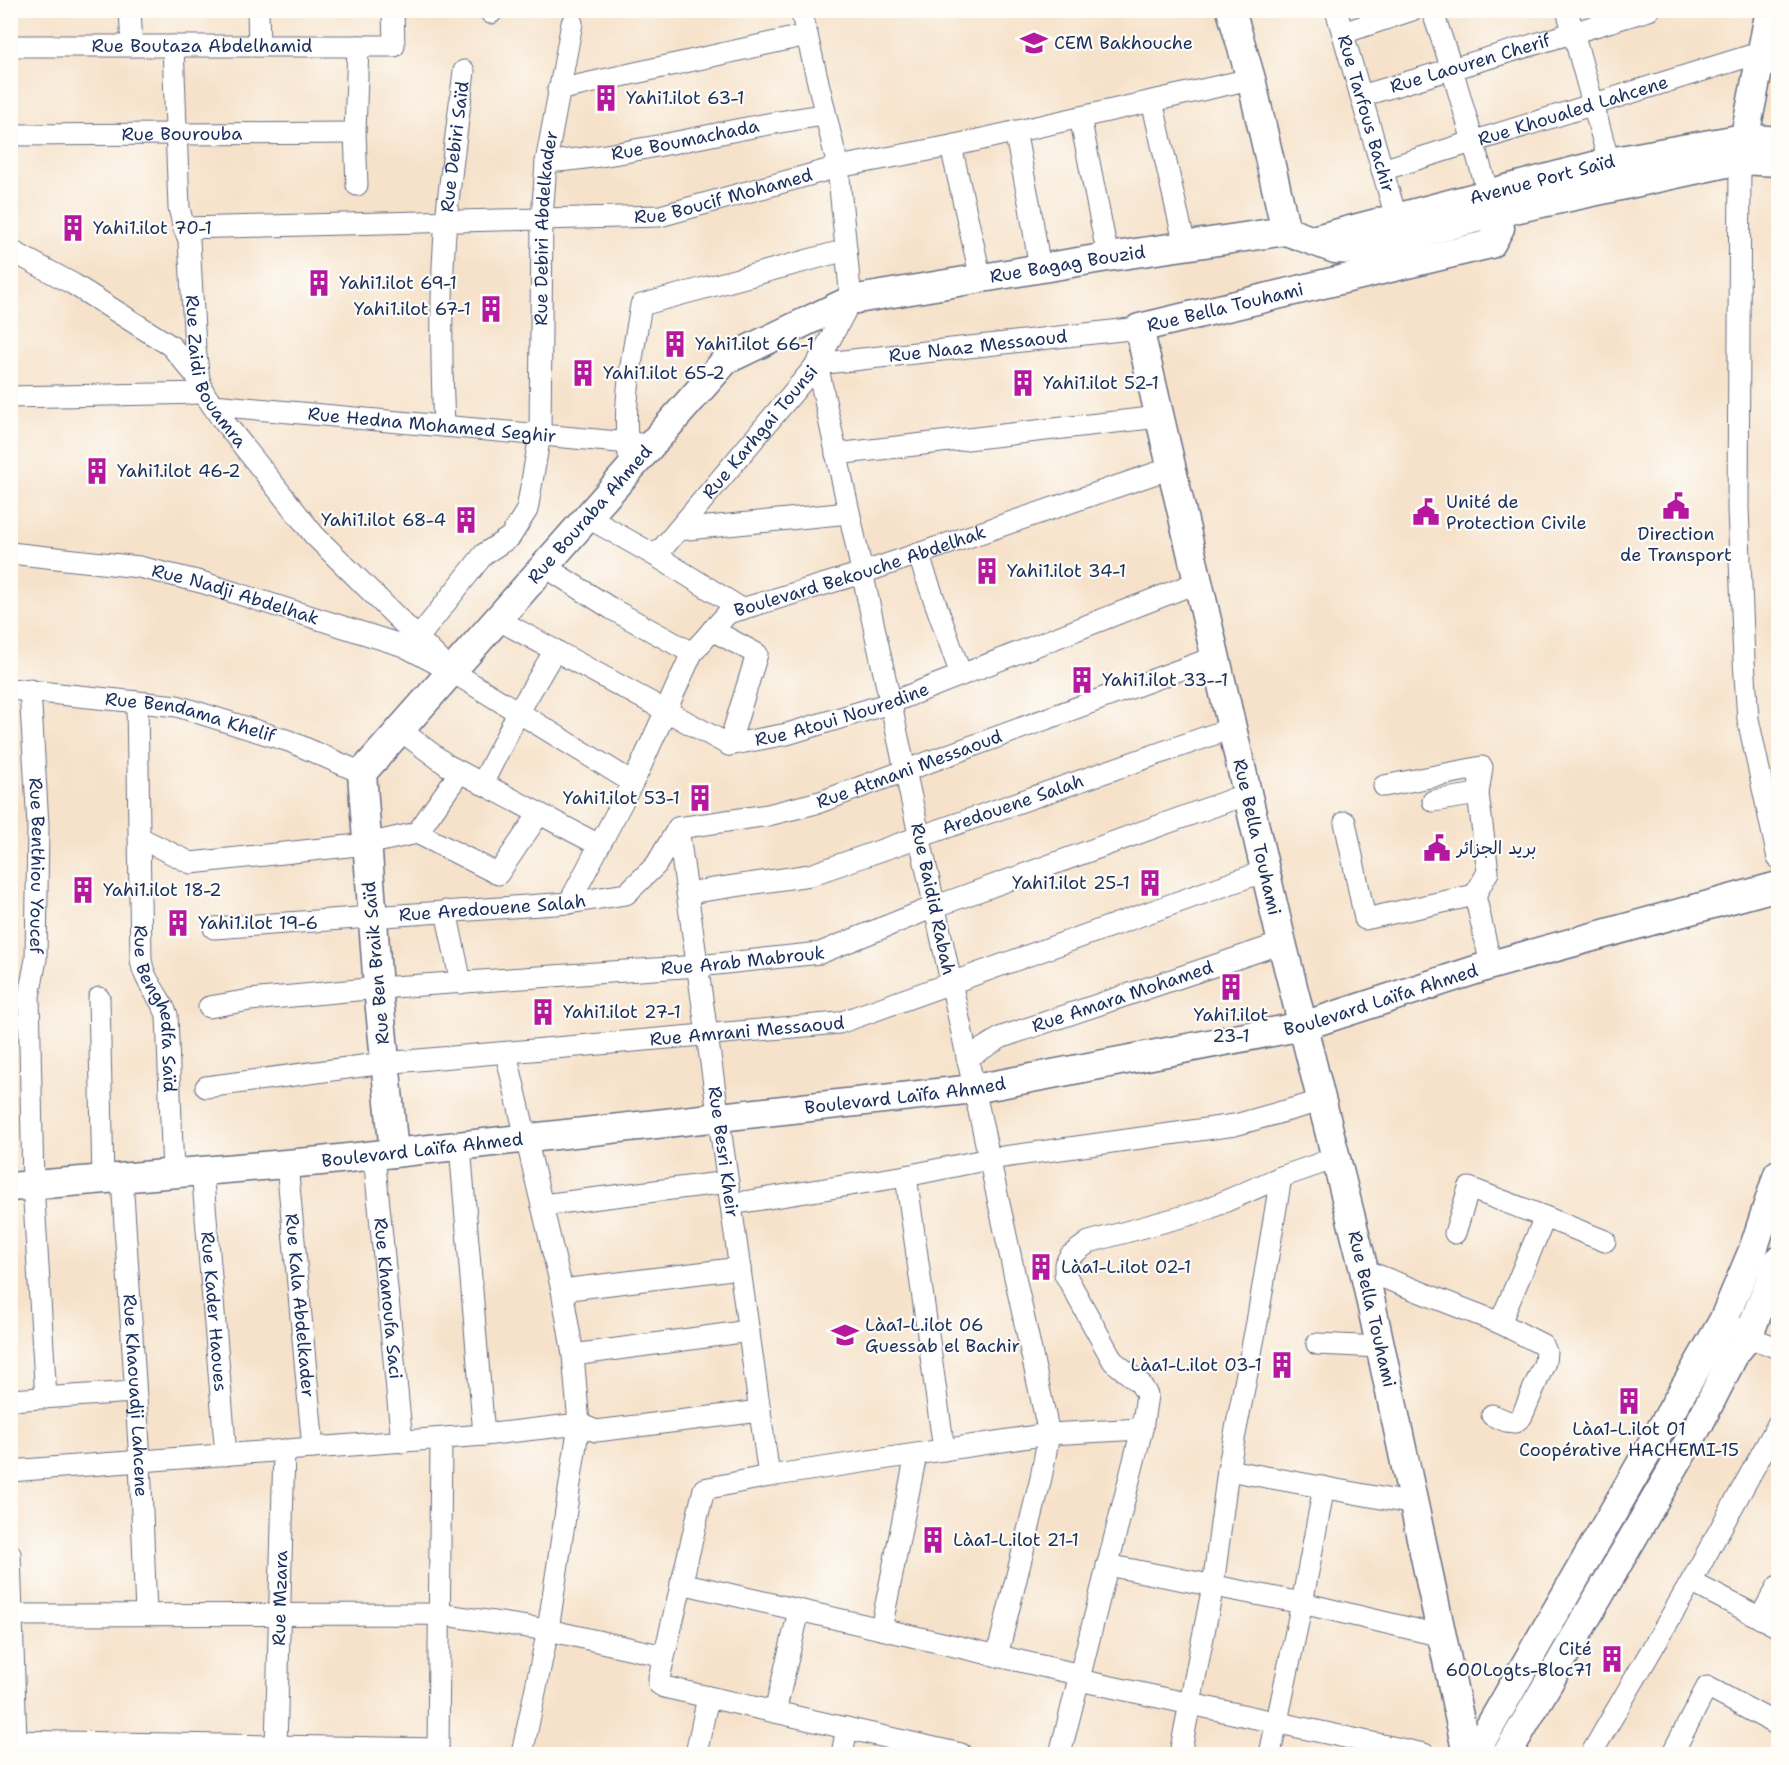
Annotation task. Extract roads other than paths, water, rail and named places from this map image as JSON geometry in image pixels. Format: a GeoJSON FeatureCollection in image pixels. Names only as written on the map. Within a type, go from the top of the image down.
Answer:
{"type":"FeatureCollection","features":[{"type":"Feature","properties":{"kind":"street"},"geometry":{"type":"LineString","coordinates":[[130,10],[132,46]]}},
{"type":"Feature","properties":{"kind":"street"},"geometry":{"type":"LineString","coordinates":[[258,10],[259,46]]}},
{"type":"Feature","properties":{"kind":"street","name":"Rue Boutaza Abdelhamid"},"geometry":{"type":"LineString","coordinates":[[10,46],[394,46],[393,10]]}},
{"type":"Feature","properties":{"kind":"street"},"geometry":{"type":"LineString","coordinates":[[801,10],[838,167],[851,300]]}},
{"type":"Feature","properties":{"kind":"street"},"geometry":{"type":"LineString","coordinates":[[1231,10],[1298,236]]}},
{"type":"Feature","properties":{"kind":"street","name":"Rue Tarfous Bachir"},"geometry":{"type":"LineString","coordinates":[[1336,10],[1396,217]]}},
{"type":"Feature","properties":{"kind":"street"},"geometry":{"type":"LineString","coordinates":[[1342,33],[1412,10]]}},
{"type":"Feature","properties":{"kind":"street"},"geometry":{"type":"LineString","coordinates":[[1432,10],[1492,203]]}},
{"type":"Feature","properties":{"kind":"street"},"geometry":{"type":"LineString","coordinates":[[1567,10],[1609,162]]}},
{"type":"Feature","properties":{"kind":"street","name":"Rue Laouren Cherif"},"geometry":{"type":"LineString","coordinates":[[1362,96],[1649,10]]}},
{"type":"Feature","properties":{"kind":"street"},"geometry":{"type":"LineString","coordinates":[[1770,10],[1742,149],[1738,508],[1748,719],[1779,858]]}},
{"type":"Feature","properties":{"kind":"street","name":"Rue Debiri Abdelkader"},"geometry":{"type":"LineString","coordinates":[[418,638],[484,554],[510,537],[527,510],[540,435],[542,219],[546,162],[572,23]]}},
{"type":"Feature","properties":{"kind":"street"},"geometry":{"type":"LineString","coordinates":[[558,90],[807,35]]}},
{"type":"Feature","properties":{"kind":"street","name":"Rue Zaidi Bouamra"},"geometry":{"type":"LineString","coordinates":[[173,46],[179,208],[189,240],[195,348],[206,392],[221,418],[314,535],[451,671]]}},
{"type":"Feature","properties":{"kind":"street"},"geometry":{"type":"LineString","coordinates":[[357,185],[355,132],[358,46]]}},
{"type":"Feature","properties":{"kind":"street","name":"Rue Khoualed Lahcene"},"geometry":{"type":"LineString","coordinates":[[1382,170],[1762,52]]}},
{"type":"Feature","properties":{"kind":"street","name":"Rue Debiri Saïd"},"geometry":{"type":"LineString","coordinates":[[444,426],[442,358],[446,221],[464,71]]}},
{"type":"Feature","properties":{"kind":"street","name":"Rue Boucif Mohamed"},"geometry":{"type":"LineString","coordinates":[[184,228],[660,216],[838,167],[951,146],[1251,79]]}},
{"type":"Feature","properties":{"kind":"street"},"geometry":{"type":"LineString","coordinates":[[1152,102],[1185,246]]}},
{"type":"Feature","properties":{"kind":"street","name":"Rue Boumachada"},"geometry":{"type":"LineString","coordinates":[[546,162],[586,159],[772,122],[824,115]]}},
{"type":"Feature","properties":{"kind":"street"},"geometry":{"type":"LineString","coordinates":[[1080,117],[1108,257]]}},
{"type":"Feature","properties":{"kind":"street"},"geometry":{"type":"LineString","coordinates":[[1015,131],[1040,268]]}},
{"type":"Feature","properties":{"kind":"street","name":"Rue Bourouba"},"geometry":{"type":"LineString","coordinates":[[10,135],[355,132]]}},
{"type":"Feature","properties":{"kind":"street","name":"Avenue Port Saïd"},"geometry":{"type":"LineString","coordinates":[[1298,236],[1396,217],[1492,203],[1779,141]]}},
{"type":"Feature","properties":{"kind":"street"},"geometry":{"type":"LineString","coordinates":[[951,146],[981,279]]}},
{"type":"Feature","properties":{"kind":"street","name":"Avenue Port Saïd"},"geometry":{"type":"LineString","coordinates":[[1298,236],[1335,249],[1355,250],[1609,162],[1742,149],[1779,162]]}},
{"type":"Feature","properties":{"kind":"street","name":"Rue Bella Touhami"},"geometry":{"type":"LineString","coordinates":[[1467,1755],[1364,1270],[1282,943],[1138,328],[1491,244],[1500,228],[1492,203]]}},
{"type":"Feature","properties":{"kind":"street","name":"Rue Bagag Bouzid"},"geometry":{"type":"LineString","coordinates":[[851,300],[1108,257],[1185,246],[1298,236]]}},
{"type":"Feature","properties":{"kind":"street"},"geometry":{"type":"LineString","coordinates":[[10,250],[73,284],[171,346],[206,392]]}},
{"type":"Feature","properties":{"kind":"street"},"geometry":{"type":"LineString","coordinates":[[636,452],[628,385],[640,305],[846,250]]}},
{"type":"Feature","properties":{"kind":"street","name":"Rue Karhgai Tounsi"},"geometry":{"type":"LineString","coordinates":[[656,556],[817,364],[851,300]]}},
{"type":"Feature","properties":{"kind":"street","name":"Rue Bouraba Ahmed"},"geometry":{"type":"LineString","coordinates":[[362,773],[587,517],[636,452],[726,360],[851,300]]}},
{"type":"Feature","properties":{"kind":"street","name":"Rue Naaz Messaoud"},"geometry":{"type":"LineString","coordinates":[[817,364],[1138,328]]}},
{"type":"Feature","properties":{"kind":"street","name":"Rue Baidid Rabah"},"geometry":{"type":"LineString","coordinates":[[817,364],[1048,1434]]}},
{"type":"Feature","properties":{"kind":"street","name":"Rue Hedna Mohamed Seghir"},"geometry":{"type":"LineString","coordinates":[[10,397],[206,392],[444,426],[540,435],[636,452]]}},
{"type":"Feature","properties":{"kind":"street"},"geometry":{"type":"LineString","coordinates":[[837,454],[1159,417]]}},
{"type":"Feature","properties":{"kind":"street","name":"Boulevard Bekouche Abdelhak"},"geometry":{"type":"LineString","coordinates":[[568,903],[633,782],[692,653],[728,613],[862,573],[1171,468]]}},
{"type":"Feature","properties":{"kind":"street"},"geometry":{"type":"LineString","coordinates":[[678,530],[849,513]]}},
{"type":"Feature","properties":{"kind":"street"},"geometry":{"type":"LineString","coordinates":[[587,517],[742,609]]}},
{"type":"Feature","properties":{"kind":"street","name":"Rue Nadji Abdelhak"},"geometry":{"type":"LineString","coordinates":[[10,553],[139,567],[201,582],[404,646],[451,671]]}},
{"type":"Feature","properties":{"kind":"street"},"geometry":{"type":"LineString","coordinates":[[918,554],[962,675]]}},
{"type":"Feature","properties":{"kind":"street"},"geometry":{"type":"LineString","coordinates":[[544,566],[612,609],[692,653]]}},
{"type":"Feature","properties":{"kind":"street","name":"Rue Atoui Nouredine"},"geometry":{"type":"LineString","coordinates":[[497,619],[729,745],[787,734],[890,703],[1198,582]]}},
{"type":"Feature","properties":{"kind":"street"},"geometry":{"type":"LineString","coordinates":[[712,630],[757,654],[729,745]]}},
{"type":"Feature","properties":{"kind":"street"},"geometry":{"type":"LineString","coordinates":[[482,784],[518,713],[555,650]]}},
{"type":"Feature","properties":{"kind":"street","name":"Rue Atmani Messaoud"},"geometry":{"type":"LineString","coordinates":[[678,828],[768,815],[819,802],[1215,657]]}},
{"type":"Feature","properties":{"kind":"street"},"geometry":{"type":"LineString","coordinates":[[451,671],[633,782]]}},
{"type":"Feature","properties":{"kind":"street","name":"Rue Bendama Khelif"},"geometry":{"type":"LineString","coordinates":[[20,689],[177,706],[289,741],[362,773]]}},
{"type":"Feature","properties":{"kind":"street","name":"Rue Benthiou Youcef"},"geometry":{"type":"LineString","coordinates":[[20,689],[38,825],[36,959],[29,996],[22,1186],[46,1398]]}},
{"type":"Feature","properties":{"kind":"street","name":"Rue Benghedfa Saïd"},"geometry":{"type":"LineString","coordinates":[[137,702],[141,959],[142,972],[167,1015],[173,1174]]}},
{"type":"Feature","properties":{"kind":"street","name":"Aredouene Salah"},"geometry":{"type":"LineString","coordinates":[[687,893],[810,875],[1232,728]]}},
{"type":"Feature","properties":{"kind":"street"},"geometry":{"type":"LineString","coordinates":[[400,730],[447,765],[599,845]]}},
{"type":"Feature","properties":{"kind":"street"},"geometry":{"type":"LineString","coordinates":[[1384,786],[1482,767],[1479,794],[1488,872],[1475,895],[1491,965]]}},
{"type":"Feature","properties":{"kind":"street"},"geometry":{"type":"LineString","coordinates":[[417,833],[460,772]]}},
{"type":"Feature","properties":{"kind":"street","name":"Rue Ben Braik Saïd"},"geometry":{"type":"LineString","coordinates":[[362,773],[384,1063],[384,1154]]}},
{"type":"Feature","properties":{"kind":"street","name":"Rue Arab Mabrouk"},"geometry":{"type":"LineString","coordinates":[[209,1007],[250,1000],[378,988],[698,966],[820,953],[934,907],[1247,794]]}},
{"type":"Feature","properties":{"kind":"street"},"geometry":{"type":"LineString","coordinates":[[1433,801],[1479,794]]}},
{"type":"Feature","properties":{"kind":"street"},"geometry":{"type":"LineString","coordinates":[[140,838],[191,862],[367,844],[417,833],[498,874],[539,814]]}},
{"type":"Feature","properties":{"kind":"street"},"geometry":{"type":"LineString","coordinates":[[1345,822],[1365,920],[1475,895]]}},
{"type":"Feature","properties":{"kind":"street","name":"Rue Besri Kheir"},"geometry":{"type":"LineString","coordinates":[[678,828],[769,1476]]}},
{"type":"Feature","properties":{"kind":"street","name":"Rue Aredouene Salah"},"geometry":{"type":"LineString","coordinates":[[213,928],[568,903],[626,894],[656,865],[678,828]]}},
{"type":"Feature","properties":{"kind":"street","name":"Rue Amrani Messaoud"},"geometry":{"type":"LineString","coordinates":[[206,1087],[384,1063],[839,1023],[951,981],[1265,871]]}},
{"type":"Feature","properties":{"kind":"street","name":"Boulevard Laïfa Ahmed"},"geometry":{"type":"LineString","coordinates":[[22,1186],[287,1164],[974,1089],[1303,1026],[1491,965],[1779,886]]}},
{"type":"Feature","properties":{"kind":"street"},"geometry":{"type":"LineString","coordinates":[[446,911],[461,982]]}},
{"type":"Feature","properties":{"kind":"street","name":"Rue Amara Mohamed"},"geometry":{"type":"LineString","coordinates":[[967,1058],[1002,1037],[1282,943]]}},
{"type":"Feature","properties":{"kind":"street","name":"Rue Khaouadji Lahcene"},"geometry":{"type":"LineString","coordinates":[[99,998],[112,1179],[140,1461],[146,1614]]}},
{"type":"Feature","properties":{"kind":"street"},"geometry":{"type":"LineString","coordinates":[[506,1053],[562,1290],[573,1355],[579,1424],[548,1630],[522,1755]]}},
{"type":"Feature","properties":{"kind":"street"},"geometry":{"type":"LineString","coordinates":[[731,1204],[906,1176],[989,1159],[1236,1125],[1321,1101]]}},
{"type":"Feature","properties":{"kind":"street"},"geometry":{"type":"LineString","coordinates":[[460,1146],[484,1436]]}},
{"type":"Feature","properties":{"kind":"street","name":"Rue Khanoufa Saci"},"geometry":{"type":"LineString","coordinates":[[384,1154],[402,1442]]}},
{"type":"Feature","properties":{"kind":"street"},"geometry":{"type":"LineString","coordinates":[[1060,1755],[1142,1429],[1147,1395],[1140,1383],[1113,1361],[1065,1274],[1065,1264],[1070,1256],[1089,1242],[1203,1211],[1281,1177],[1336,1158]]}},
{"type":"Feature","properties":{"kind":"street","name":"Rue Kala Abdelkader"},"geometry":{"type":"LineString","coordinates":[[287,1164],[313,1448]]}},
{"type":"Feature","properties":{"kind":"street","name":"Rue Kader Haoues"},"geometry":{"type":"LineString","coordinates":[[202,1170],[226,1455]]}},
{"type":"Feature","properties":{"kind":"street"},"geometry":{"type":"LineString","coordinates":[[1474,1755],[1723,1321],[1753,1250],[1779,1174]]}},
{"type":"Feature","properties":{"kind":"street"},"geometry":{"type":"LineString","coordinates":[[906,1176],[944,1450]]}},
{"type":"Feature","properties":{"kind":"street"},"geometry":{"type":"LineString","coordinates":[[1180,1755],[1213,1586],[1228,1470],[1257,1322],[1281,1177]]}},
{"type":"Feature","properties":{"kind":"street"},"geometry":{"type":"LineString","coordinates":[[542,1205],[728,1182]]}},
{"type":"Feature","properties":{"kind":"street"},"geometry":{"type":"LineString","coordinates":[[1455,1233],[1469,1188],[1605,1241]]}},
{"type":"Feature","properties":{"kind":"street"},"geometry":{"type":"LineString","coordinates":[[1500,1323],[1545,1217]]}},
{"type":"Feature","properties":{"kind":"street"},"geometry":{"type":"LineString","coordinates":[[1507,1755],[1699,1424],[1735,1353],[1748,1337],[1779,1261]]}},
{"type":"Feature","properties":{"kind":"street"},"geometry":{"type":"LineString","coordinates":[[562,1290],[740,1268]]}},
{"type":"Feature","properties":{"kind":"street"},"geometry":{"type":"LineString","coordinates":[[1364,1270],[1500,1323],[1543,1345],[1546,1352],[1545,1362],[1522,1416],[1515,1422],[1492,1415]]}},
{"type":"Feature","properties":{"kind":"street"},"geometry":{"type":"LineString","coordinates":[[1723,1321],[1748,1337],[1779,1348]]}},
{"type":"Feature","properties":{"kind":"street"},"geometry":{"type":"LineString","coordinates":[[573,1355],[749,1331]]}},
{"type":"Feature","properties":{"kind":"street"},"geometry":{"type":"LineString","coordinates":[[1317,1344],[1380,1347]]}},
{"type":"Feature","properties":{"kind":"street"},"geometry":{"type":"LineString","coordinates":[[10,1400],[134,1392]]}},
{"type":"Feature","properties":{"kind":"street"},"geometry":{"type":"LineString","coordinates":[[10,1471],[484,1436],[579,1424],[596,1431],[760,1411]]}},
{"type":"Feature","properties":{"kind":"street"},"geometry":{"type":"LineString","coordinates":[[1591,1755],[1779,1424]]}},
{"type":"Feature","properties":{"kind":"street"},"geometry":{"type":"LineString","coordinates":[[961,1755],[659,1684],[704,1489],[769,1476],[1048,1434],[1142,1429]]}},
{"type":"Feature","properties":{"kind":"street"},"geometry":{"type":"LineString","coordinates":[[997,1656],[1041,1478],[1048,1434]]}},
{"type":"Feature","properties":{"kind":"street"},"geometry":{"type":"LineString","coordinates":[[10,1554],[13,1741],[187,1749],[276,1746],[438,1752],[441,1439]]}},
{"type":"Feature","properties":{"kind":"street","name":"Rue Mzara"},"geometry":{"type":"LineString","coordinates":[[276,1746],[284,1450]]}},
{"type":"Feature","properties":{"kind":"street"},"geometry":{"type":"LineString","coordinates":[[881,1629],[916,1455]]}},
{"type":"Feature","properties":{"kind":"street"},"geometry":{"type":"LineString","coordinates":[[1228,1470],[1414,1504]]}},
{"type":"Feature","properties":{"kind":"street"},"geometry":{"type":"LineString","coordinates":[[1270,1755],[1324,1486]]}},
{"type":"Feature","properties":{"kind":"street"},"geometry":{"type":"LineString","coordinates":[[1107,1565],[1302,1603],[1442,1636]]}},
{"type":"Feature","properties":{"kind":"street"},"geometry":{"type":"LineString","coordinates":[[1690,1582],[1769,1622],[1779,1586]]}},
{"type":"Feature","properties":{"kind":"street"},"geometry":{"type":"LineString","coordinates":[[681,1584],[997,1656],[1190,1705],[1424,1755]]}},
{"type":"Feature","properties":{"kind":"street"},"geometry":{"type":"LineString","coordinates":[[775,1712],[799,1611]]}},
{"type":"Feature","properties":{"kind":"street"},"geometry":{"type":"LineString","coordinates":[[12,1615],[439,1614],[548,1630],[664,1656]]}},
{"type":"Feature","properties":{"kind":"street"},"geometry":{"type":"LineString","coordinates":[[1672,1755],[1707,1687],[1779,1725]]}},
{"type":"Feature","properties":{"kind":"street"},"geometry":{"type":"LineString","coordinates":[[696,1755],[708,1696]]}},
{"type":"Feature","properties":{"kind":"street"},"geometry":{"type":"LineString","coordinates":[[842,1755],[847,1728]]}},
{"type":"Feature","properties":{"kind":"place","name":"CEM Bakhouche"},"geometry":{"type":"Point","coordinates":[1034,43]}},
{"type":"Feature","properties":{"kind":"place","name":"Yahi1.ilot 63-1"},"geometry":{"type":"Point","coordinates":[606,98]}},
{"type":"Feature","properties":{"kind":"place","name":"Yahi1.ilot 70-1"},"geometry":{"type":"Point","coordinates":[73,228]}},
{"type":"Feature","properties":{"kind":"place","name":"Yahi1.ilot 69-1"},"geometry":{"type":"Point","coordinates":[319,283]}},
{"type":"Feature","properties":{"kind":"place","name":"Yahi1.ilot 67-1"},"geometry":{"type":"Point","coordinates":[491,309]}},
{"type":"Feature","properties":{"kind":"place","name":"Yahi1.ilot 66-1"},"geometry":{"type":"Point","coordinates":[675,344]}},
{"type":"Feature","properties":{"kind":"place","name":"Yahi1.ilot 65-2"},"geometry":{"type":"Point","coordinates":[583,373]}},
{"type":"Feature","properties":{"kind":"place","name":"Yahi1.ilot 52-1"},"geometry":{"type":"Point","coordinates":[1023,383]}},
{"type":"Feature","properties":{"kind":"place","name":"Yahi1.ilot 46-2"},"geometry":{"type":"Point","coordinates":[97,471]}},
{"type":"Feature","properties":{"kind":"place","name":"Direction de Transport"},"geometry":{"type":"Point","coordinates":[1676,506]}},
{"type":"Feature","properties":{"kind":"place","name":"Unité de Protection Civile"},"geometry":{"type":"Point","coordinates":[1426,512]}},
{"type":"Feature","properties":{"kind":"place","name":"Yahi1.ilot 68-4"},"geometry":{"type":"Point","coordinates":[466,520]}},
{"type":"Feature","properties":{"kind":"place","name":"Yahi1.ilot 34-1"},"geometry":{"type":"Point","coordinates":[987,571]}},
{"type":"Feature","properties":{"kind":"place","name":"Yahi1.ilot 33--1"},"geometry":{"type":"Point","coordinates":[1082,680]}},
{"type":"Feature","properties":{"kind":"place","name":"Yahi1.ilot 53-1"},"geometry":{"type":"Point","coordinates":[700,798]}},
{"type":"Feature","properties":{"kind":"place","name":"بريد الجزائر"},"geometry":{"type":"Point","coordinates":[1437,848]}},
{"type":"Feature","properties":{"kind":"place","name":"Yahi1.ilot 25-1"},"geometry":{"type":"Point","coordinates":[1150,883]}},
{"type":"Feature","properties":{"kind":"place","name":"Yahi1.ilot 18-2"},"geometry":{"type":"Point","coordinates":[83,890]}},
{"type":"Feature","properties":{"kind":"place","name":"Yahi1.ilot 19-6"},"geometry":{"type":"Point","coordinates":[178,923]}},
{"type":"Feature","properties":{"kind":"place","name":"Yahi1.ilot 23-1"},"geometry":{"type":"Point","coordinates":[1231,987]}},
{"type":"Feature","properties":{"kind":"place","name":"Yahi1.ilot 27-1"},"geometry":{"type":"Point","coordinates":[543,1012]}},
{"type":"Feature","properties":{"kind":"place","name":"Làa1-L.ilot 02-1"},"geometry":{"type":"Point","coordinates":[1041,1267]}},
{"type":"Feature","properties":{"kind":"place","name":"Làa1-L.ilot 06 Guessab el Bachir"},"geometry":{"type":"Point","coordinates":[845,1335]}},
{"type":"Feature","properties":{"kind":"place","name":"Làa1-L.ilot 03-1"},"geometry":{"type":"Point","coordinates":[1282,1365]}},
{"type":"Feature","properties":{"kind":"place","name":"Làa1-L.ilot 01 Coopérative HACHEMI-15"},"geometry":{"type":"Point","coordinates":[1629,1401]}},
{"type":"Feature","properties":{"kind":"place","name":"Làa1-L.ilot 21-1"},"geometry":{"type":"Point","coordinates":[933,1540]}},
{"type":"Feature","properties":{"kind":"place","name":"Cité 600Logts-Bloc71"},"geometry":{"type":"Point","coordinates":[1612,1659]}}]}
